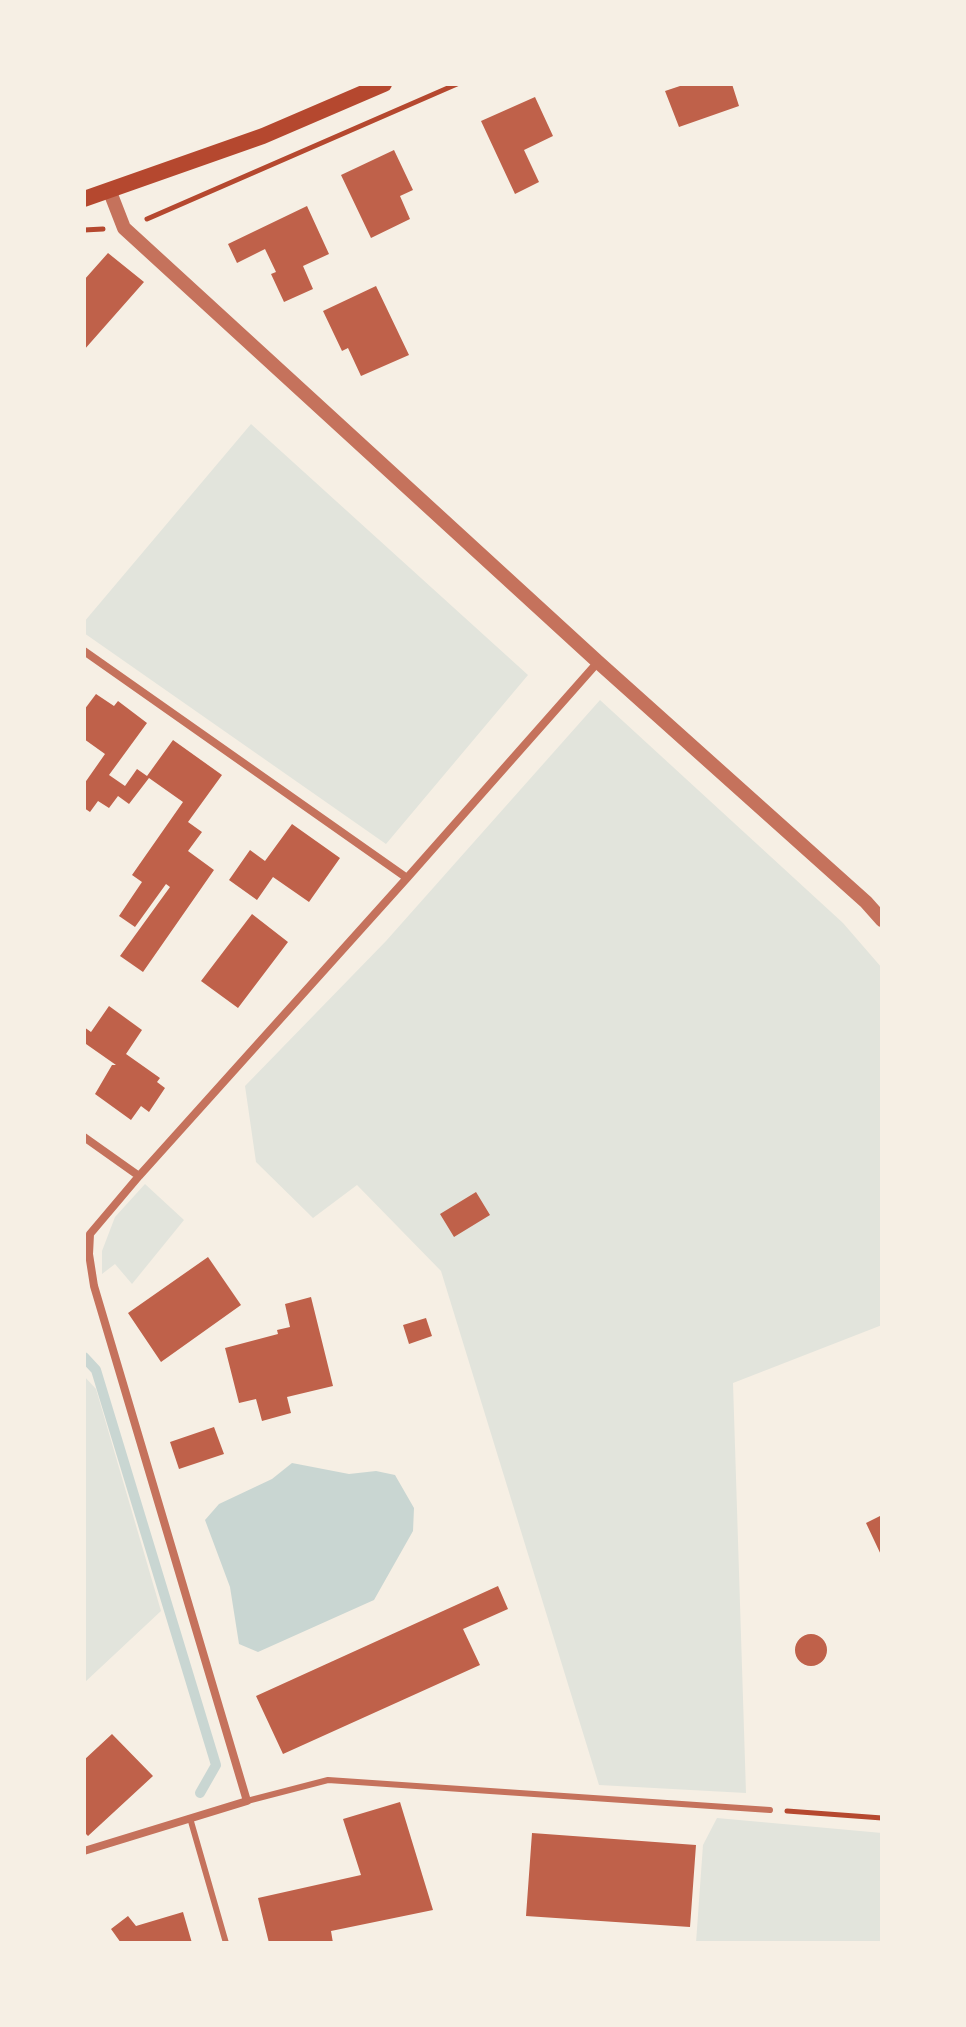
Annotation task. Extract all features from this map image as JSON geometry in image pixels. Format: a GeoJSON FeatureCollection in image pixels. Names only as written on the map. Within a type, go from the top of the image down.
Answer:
{"type":"FeatureCollection","features":[{"type":"Feature","properties":{"kind":"main road"},"geometry":{"type":"LineString","coordinates":[[84,199],[263,136],[384,84]]}},
{"type":"Feature","properties":{"kind":"street"},"geometry":{"type":"LineString","coordinates":[[110,192],[124,228],[598,662],[866,902],[882,920]]}},
{"type":"Feature","properties":{"kind":"street"},"geometry":{"type":"LineString","coordinates":[[84,651],[407,878]]}},
{"type":"Feature","properties":{"kind":"street"},"geometry":{"type":"LineString","coordinates":[[84,1851],[247,1801],[94,1286],[89,1254],[90,1234],[598,662]]}},
{"type":"Feature","properties":{"kind":"street"},"geometry":{"type":"LineString","coordinates":[[84,1137],[139,1176]]}},
{"type":"Feature","properties":{"kind":"lane"},"geometry":{"type":"LineString","coordinates":[[247,1801],[328,1780],[770,1810]]}},
{"type":"Feature","properties":{"kind":"lane"},"geometry":{"type":"LineString","coordinates":[[190,1818],[226,1943]]}},
{"type":"Feature","properties":{"kind":"path"},"geometry":{"type":"LineString","coordinates":[[124,228],[457,84]]}},
{"type":"Feature","properties":{"kind":"path"},"geometry":{"type":"LineString","coordinates":[[770,1810],[882,1818]]}},
{"type":"Feature","properties":{"kind":"shaded area"},"geometry":{"type":"Polygon","coordinates":[[[251,424],[528,675],[386,844],[84,633],[84,622],[251,424]]]}},
{"type":"Feature","properties":{"kind":"shaded area"},"geometry":{"type":"Polygon","coordinates":[[[600,700],[843,923],[882,968],[882,1325],[733,1383],[746,1793],[599,1785],[441,1271],[357,1185],[313,1218],[256,1162],[245,1086],[386,941],[600,700]]]}},
{"type":"Feature","properties":{"kind":"shaded area"},"geometry":{"type":"Polygon","coordinates":[[[145,1184],[184,1220],[132,1284],[115,1264],[102,1274],[102,1251],[115,1217],[145,1184]]]}},
{"type":"Feature","properties":{"kind":"shaded area"},"geometry":{"type":"Polygon","coordinates":[[[84,1376],[96,1389],[161,1611],[84,1683],[84,1376]]]}},
{"type":"Feature","properties":{"kind":"shaded area"},"geometry":{"type":"Polygon","coordinates":[[[292,1463],[349,1474],[376,1471],[395,1475],[414,1508],[413,1531],[374,1600],[258,1652],[239,1644],[230,1587],[205,1520],[219,1504],[272,1479],[292,1463]]]}},
{"type":"Feature","properties":{"kind":"shaded area"},"geometry":{"type":"Polygon","coordinates":[[[717,1818],[882,1833],[882,1943],[696,1943],[703,1845],[717,1818]]]}},
{"type":"Feature","properties":{"kind":"building"},"geometry":{"type":"Polygon","coordinates":[[[686,84],[732,84],[739,106],[679,127],[665,91],[686,84]]]}},
{"type":"Feature","properties":{"kind":"building"},"geometry":{"type":"Polygon","coordinates":[[[535,97],[553,136],[524,150],[539,182],[515,194],[481,121],[535,97]]]}},
{"type":"Feature","properties":{"kind":"building"},"geometry":{"type":"Polygon","coordinates":[[[394,150],[413,190],[400,196],[410,219],[371,238],[341,175],[394,150]]]}},
{"type":"Feature","properties":{"kind":"building"},"geometry":{"type":"Polygon","coordinates":[[[307,206],[329,254],[303,266],[313,289],[284,302],[271,274],[276,272],[265,249],[237,263],[228,244],[307,206]]]}},
{"type":"Feature","properties":{"kind":"building"},"geometry":{"type":"Polygon","coordinates":[[[108,253],[144,282],[84,350],[84,280],[108,253]]]}},
{"type":"Feature","properties":{"kind":"building"},"geometry":{"type":"Polygon","coordinates":[[[376,286],[409,355],[361,376],[348,348],[342,351],[323,311],[376,286]]]}},
{"type":"Feature","properties":{"kind":"building"},"geometry":{"type":"Polygon","coordinates":[[[96,694],[114,706],[118,701],[147,723],[109,775],[125,786],[137,769],[147,776],[173,740],[222,775],[188,822],[202,832],[188,851],[214,870],[143,972],[120,956],[170,887],[166,884],[135,927],[119,916],[142,882],[132,875],[183,802],[149,778],[129,804],[118,796],[109,808],[98,801],[90,812],[84,808],[84,784],[105,754],[84,739],[84,710],[96,694]]]}},
{"type":"Feature","properties":{"kind":"building"},"geometry":{"type":"Polygon","coordinates":[[[292,824],[340,858],[309,902],[273,877],[257,900],[229,880],[250,850],[265,861],[292,824]]]}},
{"type":"Feature","properties":{"kind":"building"},"geometry":{"type":"Polygon","coordinates":[[[252,914],[288,942],[238,1008],[201,981],[252,914]]]}},
{"type":"Feature","properties":{"kind":"building"},"geometry":{"type":"Polygon","coordinates":[[[109,1006],[142,1030],[126,1054],[160,1078],[157,1082],[165,1088],[149,1112],[141,1106],[131,1120],[95,1094],[112,1065],[116,1065],[86,1044],[84,1046],[84,1027],[91,1032],[109,1006]]]}},
{"type":"Feature","properties":{"kind":"building"},"geometry":{"type":"Polygon","coordinates":[[[476,1192],[490,1215],[454,1237],[440,1214],[476,1192]]]}},
{"type":"Feature","properties":{"kind":"building"},"geometry":{"type":"Polygon","coordinates":[[[208,1257],[241,1305],[161,1362],[128,1313],[208,1257]]]}},
{"type":"Feature","properties":{"kind":"building"},"geometry":{"type":"Polygon","coordinates":[[[311,1297],[333,1386],[287,1397],[291,1413],[262,1421],[256,1399],[239,1403],[225,1348],[278,1334],[277,1330],[290,1327],[285,1304],[311,1297]]]}},
{"type":"Feature","properties":{"kind":"building"},"geometry":{"type":"Polygon","coordinates":[[[426,1318],[432,1336],[409,1344],[403,1325],[426,1318]]]}},
{"type":"Feature","properties":{"kind":"building"},"geometry":{"type":"Polygon","coordinates":[[[214,1427],[224,1454],[179,1469],[170,1442],[214,1427]]]}},
{"type":"Feature","properties":{"kind":"building"},"geometry":{"type":"Polygon","coordinates":[[[882,1515],[882,1557],[866,1523],[882,1515]]]}},
{"type":"Feature","properties":{"kind":"building"},"geometry":{"type":"Polygon","coordinates":[[[498,1586],[508,1609],[463,1629],[480,1665],[283,1754],[256,1696],[498,1586]]]}},
{"type":"Feature","properties":{"kind":"building"},"geometry":{"type":"Polygon","coordinates":[[[811,1634],[822,1639],[827,1650],[822,1661],[811,1666],[800,1661],[795,1650],[800,1639],[811,1634]]]}},
{"type":"Feature","properties":{"kind":"building"},"geometry":{"type":"Polygon","coordinates":[[[112,1734],[153,1776],[88,1836],[84,1832],[84,1760],[112,1734]]]}},
{"type":"Feature","properties":{"kind":"building"},"geometry":{"type":"Polygon","coordinates":[[[400,1802],[433,1910],[331,1931],[333,1943],[269,1943],[258,1898],[361,1875],[343,1819],[400,1802]]]}},
{"type":"Feature","properties":{"kind":"building"},"geometry":{"type":"Polygon","coordinates":[[[532,1833],[696,1845],[690,1927],[526,1916],[532,1833]]]}},
{"type":"Feature","properties":{"kind":"building"},"geometry":{"type":"Polygon","coordinates":[[[183,1912],[192,1943],[121,1943],[111,1929],[128,1916],[136,1926],[183,1912]]]}},
{"type":"Feature","properties":{"kind":"waterway"},"geometry":{"type":"LineString","coordinates":[[84,1357],[96,1370],[216,1765],[200,1793]]}}]}
